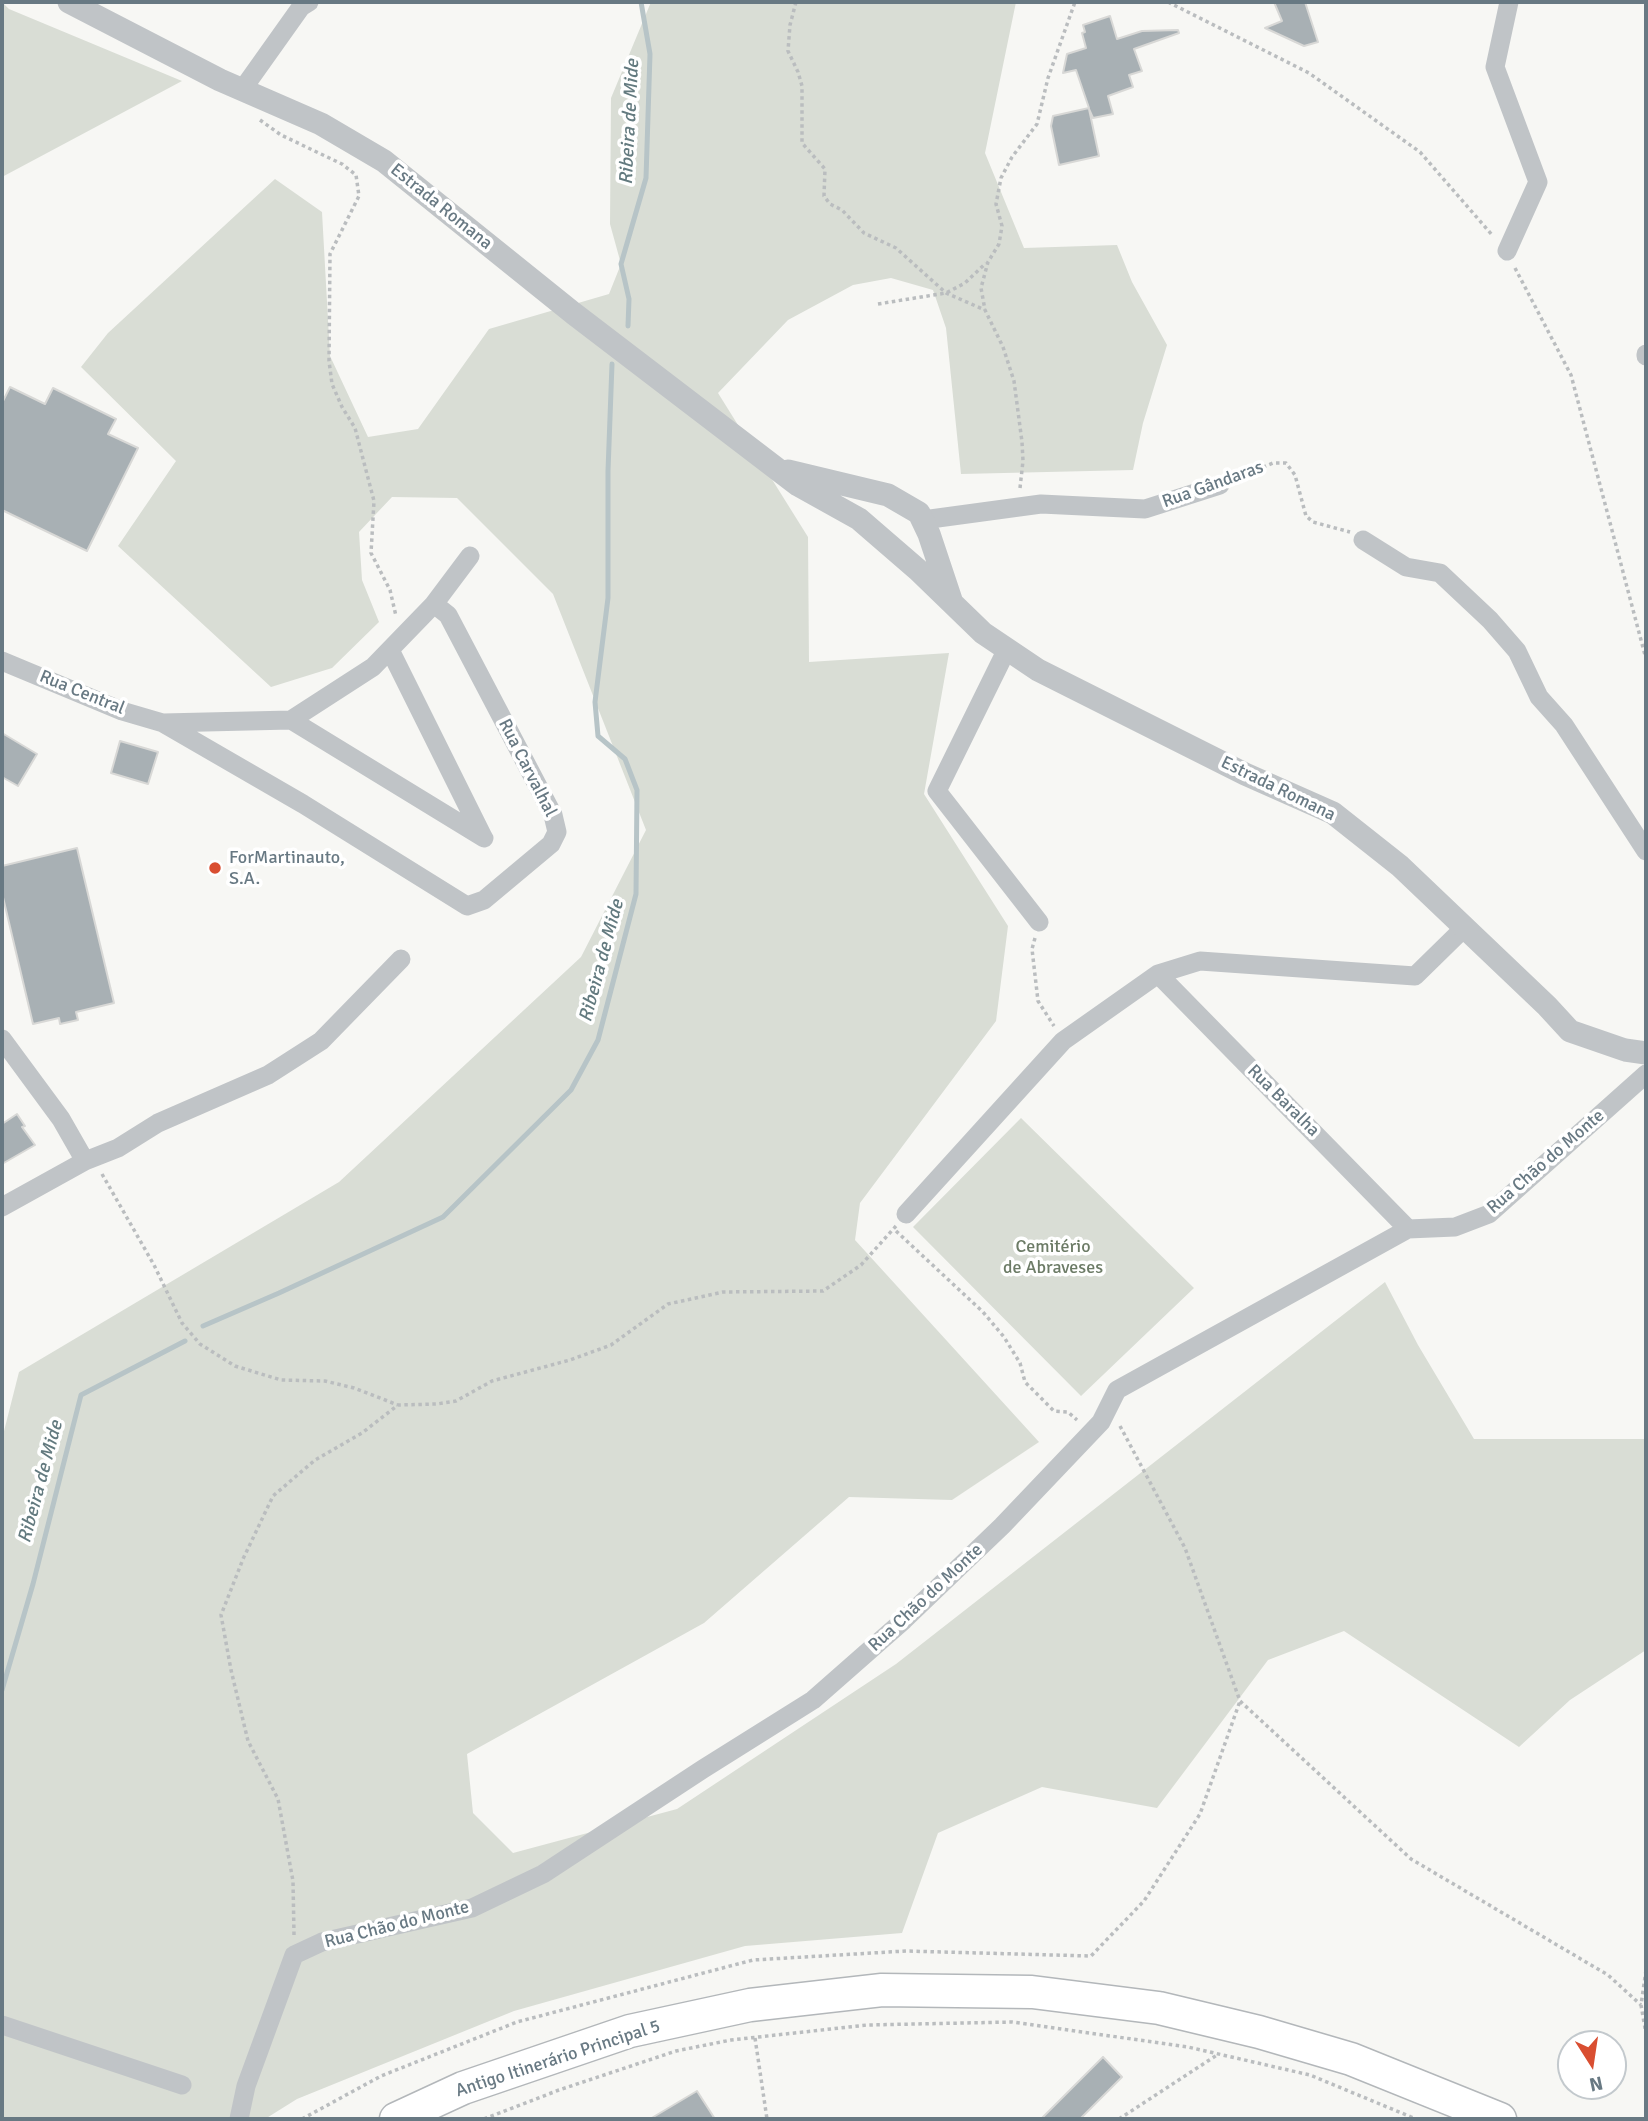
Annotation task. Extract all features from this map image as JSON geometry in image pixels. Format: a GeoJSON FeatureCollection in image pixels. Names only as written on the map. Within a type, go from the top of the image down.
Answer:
{"type":"FeatureCollection","features":[{"type":"Feature","properties":{"kind":"highway","name":"Antigo Itinerário Principal 5"},"geometry":{"type":"LineString","coordinates":[[396,2119],[463,2088],[630,2031],[750,2005],[882,1990],[1031,1992],[1159,2008],[1259,2032],[1351,2059],[1500,2119]]}},
{"type":"Feature","properties":{"kind":"street","name":"Estrada Romana"},"geometry":{"type":"LineString","coordinates":[[69,2],[242,90],[321,124],[384,161],[573,313],[777,469],[815,496],[859,519],[918,569],[984,633],[1038,670],[1245,774],[1333,813],[1399,866],[1570,1031],[1625,1050],[1646,1053]]}},
{"type":"Feature","properties":{"kind":"street"},"geometry":{"type":"LineString","coordinates":[[242,90],[301,8],[309,2]]}},
{"type":"Feature","properties":{"kind":"street"},"geometry":{"type":"LineString","coordinates":[[1505,4],[1495,67],[1538,182],[1507,251]]}},
{"type":"Feature","properties":{"kind":"street","name":"Estrada Romana"},"geometry":{"type":"LineString","coordinates":[[777,469],[888,495],[919,513],[929,534],[952,603]]}},
{"type":"Feature","properties":{"kind":"street","name":"Rua Gândaras"},"geometry":{"type":"LineString","coordinates":[[923,520],[1041,504],[1145,509],[1220,485]]}},
{"type":"Feature","properties":{"kind":"street"},"geometry":{"type":"LineString","coordinates":[[1363,540],[1406,567],[1440,573],[1490,620],[1517,651],[1539,696],[1564,725],[1646,851]]}},
{"type":"Feature","properties":{"kind":"street"},"geometry":{"type":"LineString","coordinates":[[163,723],[291,720],[373,667],[434,604],[470,556]]}},
{"type":"Feature","properties":{"kind":"street","name":"Rua Carvalhal"},"geometry":{"type":"LineString","coordinates":[[163,723],[303,804],[467,906],[484,900],[551,844],[557,832],[553,815],[448,615],[434,604]]}},
{"type":"Feature","properties":{"kind":"street"},"geometry":{"type":"LineString","coordinates":[[291,720],[484,838],[397,643]]}},
{"type":"Feature","properties":{"kind":"street"},"geometry":{"type":"LineString","coordinates":[[1007,649],[937,791],[1039,922]]}},
{"type":"Feature","properties":{"kind":"street","name":"Rua Central"},"geometry":{"type":"LineString","coordinates":[[2,661],[122,711],[163,723]]}},
{"type":"Feature","properties":{"kind":"street"},"geometry":{"type":"LineString","coordinates":[[900,1221],[1063,1041],[1158,974],[1200,961],[1415,976],[1465,928]]}},
{"type":"Feature","properties":{"kind":"street"},"geometry":{"type":"LineString","coordinates":[[2,1207],[117,1148],[158,1123],[268,1075],[321,1041],[401,959]]}},
{"type":"Feature","properties":{"kind":"street","name":"Rua Baralha"},"geometry":{"type":"LineString","coordinates":[[1158,974],[1408,1228]]}},
{"type":"Feature","properties":{"kind":"street"},"geometry":{"type":"LineString","coordinates":[[2,1039],[90,1160]]}},
{"type":"Feature","properties":{"kind":"street","name":"Rua Chão do Monte"},"geometry":{"type":"LineString","coordinates":[[294,1955],[322,1942],[472,1908],[543,1874],[813,1700],[904,1620],[1002,1526],[1091,1434],[1101,1422],[1117,1390],[1408,1228],[1455,1227],[1489,1214],[1646,1074]]}},
{"type":"Feature","properties":{"kind":"street"},"geometry":{"type":"LineString","coordinates":[[239,2119],[246,2086],[294,1955]]}},
{"type":"Feature","properties":{"kind":"street"},"geometry":{"type":"LineString","coordinates":[[2,2025],[182,2085]]}},
{"type":"Feature","properties":{"kind":"path"},"geometry":{"type":"LineString","coordinates":[[796,2],[790,25],[788,51],[799,72],[802,86],[802,143],[825,169],[824,197],[830,204],[842,209],[864,233],[896,248],[946,293],[985,310]]}},
{"type":"Feature","properties":{"kind":"path"},"geometry":{"type":"LineString","coordinates":[[878,304],[946,293],[965,283],[988,261],[999,244],[1002,226],[996,204],[1001,178],[1012,157],[1037,124],[1048,78],[1074,2]]}},
{"type":"Feature","properties":{"kind":"path"},"geometry":{"type":"LineString","coordinates":[[1168,2],[1309,73],[1419,152],[1507,251],[1571,375],[1646,659]]}},
{"type":"Feature","properties":{"kind":"path"},"geometry":{"type":"LineString","coordinates":[[242,90],[250,112],[265,125],[342,164],[356,175],[359,196],[330,254],[329,361],[332,384],[355,428],[374,501],[371,553],[390,590],[398,626],[397,643]]}},
{"type":"Feature","properties":{"kind":"path"},"geometry":{"type":"LineString","coordinates":[[988,261],[981,288],[985,310],[1006,355],[1021,419],[1021,507]]}},
{"type":"Feature","properties":{"kind":"path","name":"Rua Gândaras"},"geometry":{"type":"LineString","coordinates":[[1220,485],[1273,463],[1286,463],[1295,475],[1306,516],[1313,522],[1352,532],[1363,540]]}},
{"type":"Feature","properties":{"kind":"path"},"geometry":{"type":"LineString","coordinates":[[1039,922],[1032,949],[1038,1001],[1063,1041]]}},
{"type":"Feature","properties":{"kind":"path"},"geometry":{"type":"LineString","coordinates":[[90,1160],[154,1265],[182,1323],[200,1343],[235,1367],[281,1380],[325,1381],[354,1388],[398,1405],[437,1405],[456,1401],[492,1381],[570,1360],[611,1345],[668,1304],[723,1292],[823,1291],[861,1265],[900,1221],[1004,1337],[1020,1363],[1025,1382],[1054,1411],[1068,1412],[1091,1434]]}},
{"type":"Feature","properties":{"kind":"path"},"geometry":{"type":"LineString","coordinates":[[294,1955],[293,1881],[278,1799],[248,1741],[221,1615],[243,1559],[273,1496],[315,1460],[362,1433],[398,1405]]}},
{"type":"Feature","properties":{"kind":"path"},"geometry":{"type":"LineString","coordinates":[[1109,1406],[1185,1548],[1240,1701],[1411,1859],[1608,1975],[1641,2005]]}},
{"type":"Feature","properties":{"kind":"path"},"geometry":{"type":"LineString","coordinates":[[302,2119],[381,2076],[517,2022],[754,1960],[906,1951],[1091,1956],[1144,1900],[1199,1814],[1240,1701]]}},
{"type":"Feature","properties":{"kind":"path"},"geometry":{"type":"LineString","coordinates":[[1646,1970],[1641,2005],[1646,2034]]}},
{"type":"Feature","properties":{"kind":"path"},"geometry":{"type":"LineString","coordinates":[[484,2119],[559,2090],[676,2051],[755,2037],[867,2025],[1013,2022],[1188,2047],[1310,2075],[1416,2119]]}},
{"type":"Feature","properties":{"kind":"path"},"geometry":{"type":"LineString","coordinates":[[755,2037],[767,2119]]}},
{"type":"Feature","properties":{"kind":"path"},"geometry":{"type":"LineString","coordinates":[[1119,2119],[1217,2055]]}},
{"type":"Feature","properties":{"kind":"green space"},"geometry":{"type":"Polygon","coordinates":[[[2,2],[9,9],[182,81],[2,177],[2,2]]]}},
{"type":"Feature","properties":{"kind":"green space"},"geometry":{"type":"Polygon","coordinates":[[[651,2],[1016,2],[985,153],[1024,248],[1117,245],[1132,282],[1167,345],[1143,423],[1133,470],[961,474],[946,328],[933,290],[891,278],[853,285],[788,320],[718,393],[808,537],[809,662],[949,653],[924,794],[1008,926],[996,1021],[860,1203],[855,1240],[1039,1442],[952,1500],[849,1497],[704,1623],[467,1754],[473,1813],[513,1853],[677,1809],[896,1664],[1385,1282],[1418,1345],[1474,1439],[1646,1439],[1646,1650],[1570,1700],[1519,1747],[1344,1631],[1268,1660],[1157,1808],[1042,1787],[938,1833],[902,1933],[745,1946],[514,2011],[297,2099],[265,2119],[2,2119],[2,1439],[19,1372],[339,1182],[581,957],[646,830],[553,594],[457,498],[392,497],[359,532],[362,580],[379,622],[332,668],[271,687],[118,546],[176,461],[81,367],[108,333],[275,179],[322,212],[330,356],[368,437],[418,429],[489,329],[609,294],[621,264],[610,224],[611,98],[651,2]]]}},
{"type":"Feature","properties":{"kind":"green space","name":"Cemitério de Abraveses"},"geometry":{"type":"Polygon","coordinates":[[[1021,1118],[1194,1288],[1081,1396],[913,1227],[1021,1118]]]}},
{"type":"Feature","properties":{"kind":"building"},"geometry":{"type":"Polygon","coordinates":[[[1274,2],[1305,2],[1318,42],[1304,46],[1265,28],[1282,21],[1274,2]]]}},
{"type":"Feature","properties":{"kind":"building"},"geometry":{"type":"Polygon","coordinates":[[[1110,16],[1117,39],[1142,31],[1178,30],[1179,33],[1134,49],[1142,71],[1129,75],[1133,87],[1108,96],[1113,114],[1093,118],[1089,109],[1099,156],[1059,165],[1051,126],[1053,116],[1089,108],[1076,70],[1063,73],[1067,54],[1086,48],[1083,25],[1110,16]]]}},
{"type":"Feature","properties":{"kind":"building"},"geometry":{"type":"Polygon","coordinates":[[[10,387],[45,404],[53,388],[116,419],[108,434],[138,448],[87,551],[2,510],[2,403],[10,387]]]}},
{"type":"Feature","properties":{"kind":"building"},"geometry":{"type":"Polygon","coordinates":[[[2,733],[37,754],[18,786],[2,777],[2,733]]]}},
{"type":"Feature","properties":{"kind":"building"},"geometry":{"type":"Polygon","coordinates":[[[120,741],[158,752],[148,784],[111,773],[120,741]]]}},
{"type":"Feature","properties":{"kind":"building"},"geometry":{"type":"Polygon","coordinates":[[[77,848],[114,1003],[76,1012],[78,1020],[60,1024],[59,1018],[33,1024],[2,893],[2,866],[77,848]]]}},
{"type":"Feature","properties":{"kind":"building"},"geometry":{"type":"Polygon","coordinates":[[[17,1114],[25,1126],[22,1127],[35,1145],[2,1164],[2,1124],[17,1114]]]}},
{"type":"Feature","properties":{"kind":"building"},"geometry":{"type":"Polygon","coordinates":[[[1103,2057],[1122,2077],[1080,2119],[1041,2119],[1103,2057]]]}},
{"type":"Feature","properties":{"kind":"building"},"geometry":{"type":"Polygon","coordinates":[[[697,2091],[715,2119],[650,2119],[697,2091]]]}},
{"type":"Feature","properties":{"kind":"waterway","name":"Ribeira de Mide"},"geometry":{"type":"LineString","coordinates":[[628,326],[629,299],[621,264],[646,178],[650,54],[641,2]]}},
{"type":"Feature","properties":{"kind":"waterway","name":"Ribeira de Mide"},"geometry":{"type":"LineString","coordinates":[[203,1326],[443,1217],[571,1090],[598,1040],[636,894],[637,790],[625,759],[598,736],[595,702],[608,598],[608,471],[612,364]]}},
{"type":"Feature","properties":{"kind":"waterway","name":"Ribeira de Mide"},"geometry":{"type":"LineString","coordinates":[[2,1690],[33,1584],[81,1395],[185,1341]]}},
{"type":"Feature","properties":{"kind":"place","name":"ForMartinauto, S.A."},"geometry":{"type":"Point","coordinates":[215,868]}}]}
